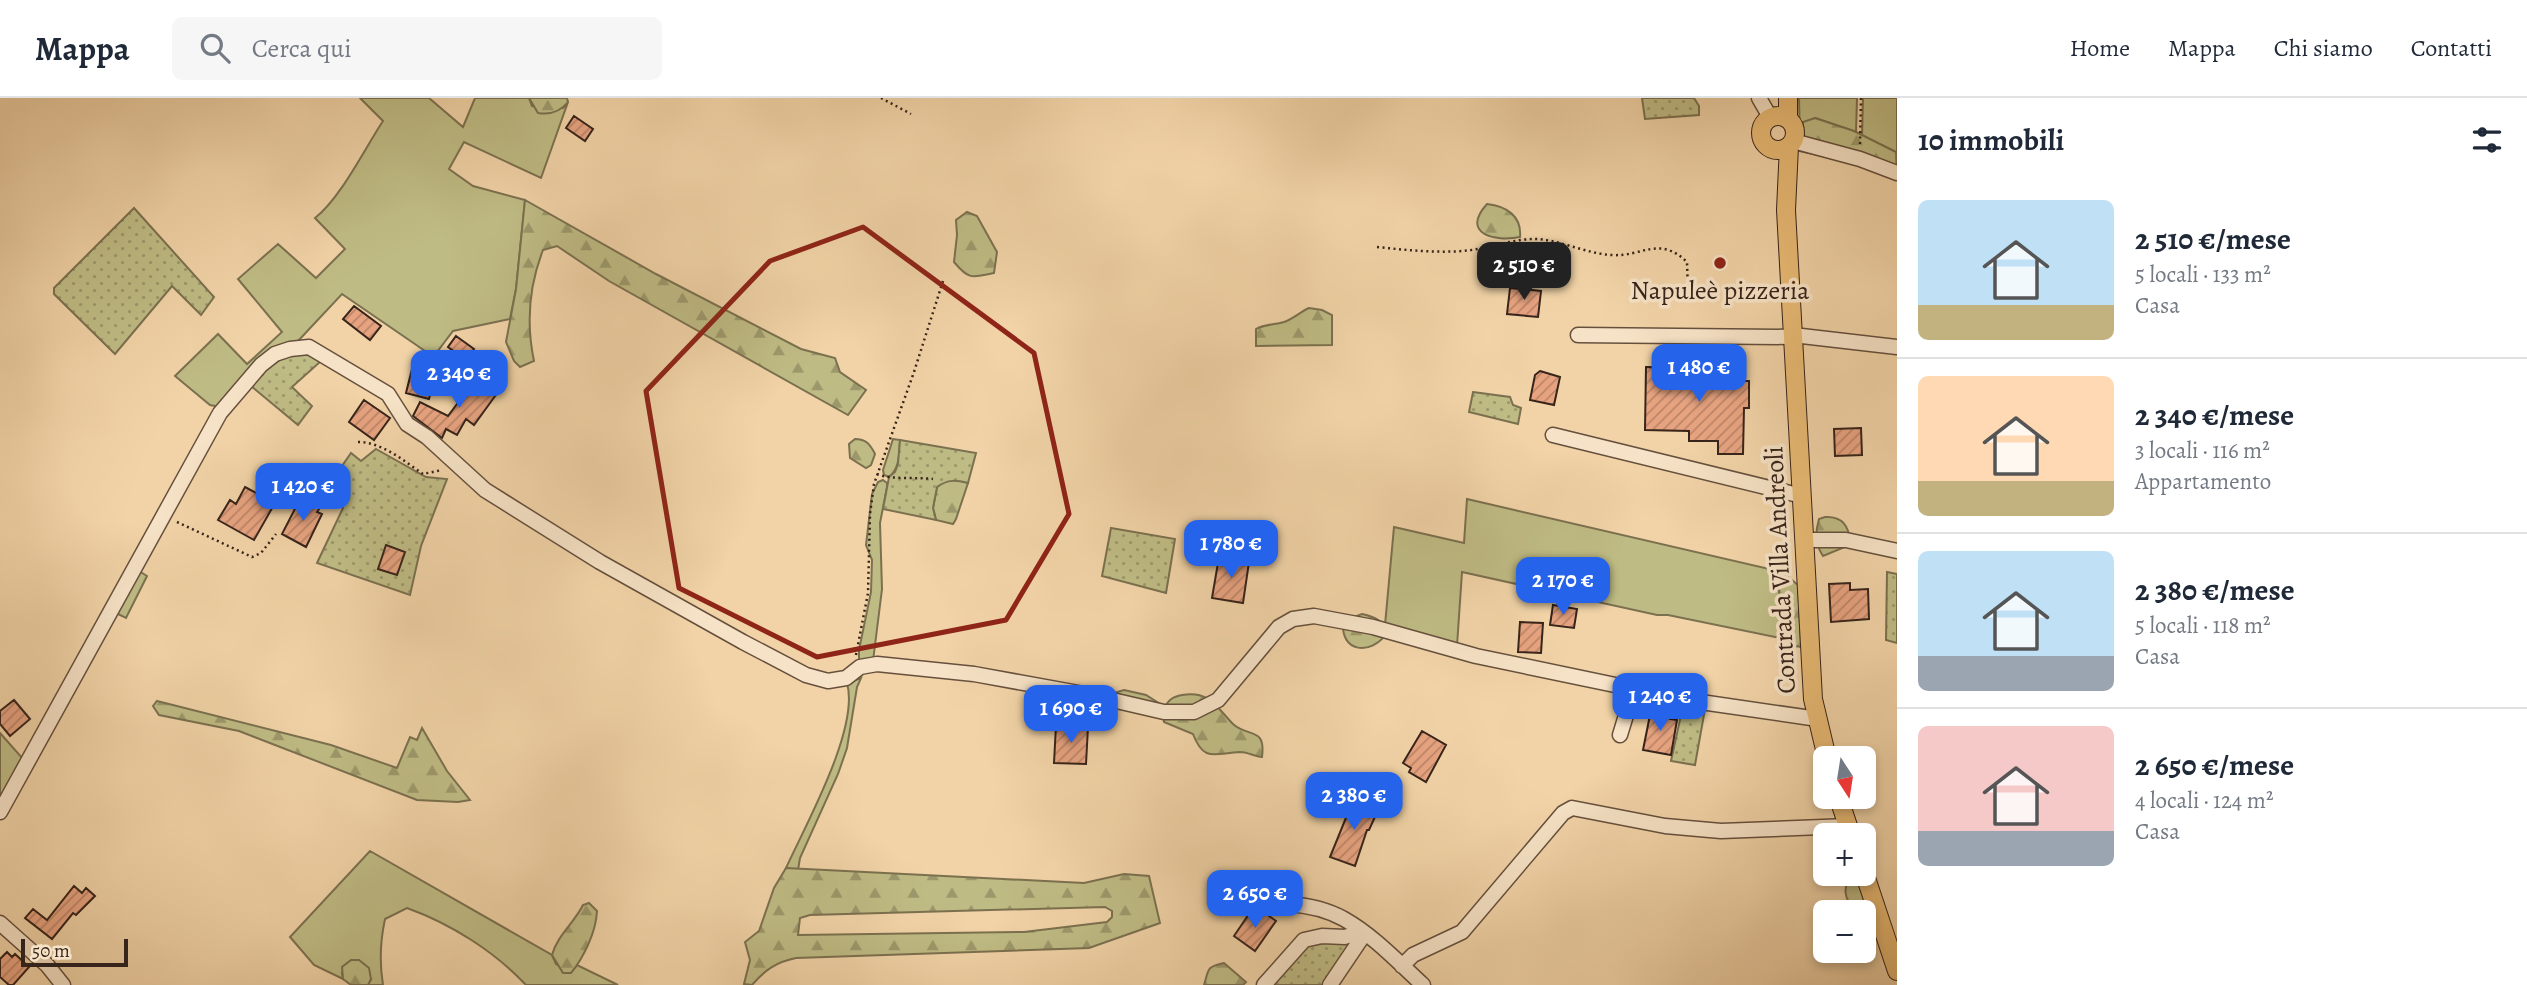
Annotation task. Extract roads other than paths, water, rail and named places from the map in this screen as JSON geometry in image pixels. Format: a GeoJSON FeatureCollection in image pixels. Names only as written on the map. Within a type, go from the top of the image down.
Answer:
{"type":"FeatureCollection","features":[{"type":"Feature","properties":{"kind":"main road"},"geometry":{"type":"LineString","coordinates":[[1788,98],[1788,118],[1795,131],[1785,145],[1765,145],[1760,134],[1763,122],[1779,115],[1788,118]]}},
{"type":"Feature","properties":{"kind":"main road","name":"Contrada Villa Andreoli"},"geometry":{"type":"LineString","coordinates":[[1785,145],[1786,210],[1813,699],[1824,746]]}},
{"type":"Feature","properties":{"kind":"main road"},"geometry":{"type":"LineString","coordinates":[[1869,886],[1897,971]]}},
{"type":"Feature","properties":{"kind":"street"},"geometry":{"type":"LineString","coordinates":[[1759,98],[1770,117]]}},
{"type":"Feature","properties":{"kind":"street"},"geometry":{"type":"LineString","coordinates":[[1785,145],[1860,159],[1897,173]]}},
{"type":"Feature","properties":{"kind":"street"},"geometry":{"type":"LineString","coordinates":[[1578,335],[1793,336],[1897,347]]}},
{"type":"Feature","properties":{"kind":"street"},"geometry":{"type":"LineString","coordinates":[[0,812],[220,413],[261,365],[275,354],[309,347],[388,394],[407,424],[427,437],[485,490],[600,562],[806,675],[828,681],[846,678],[858,668],[877,664],[974,674],[1095,696],[1164,712],[1194,712],[1218,700],[1279,627],[1293,619],[1314,616],[1373,627],[1476,656],[1687,700],[1818,719]]}},
{"type":"Feature","properties":{"kind":"street"},"geometry":{"type":"LineString","coordinates":[[1553,435],[1802,496]]}},
{"type":"Feature","properties":{"kind":"street"},"geometry":{"type":"LineString","coordinates":[[1805,540],[1846,540],[1897,551]]}},
{"type":"Feature","properties":{"kind":"street"},"geometry":{"type":"LineString","coordinates":[[1620,734],[1634,689]]}},
{"type":"Feature","properties":{"kind":"street"},"geometry":{"type":"LineString","coordinates":[[1402,966],[1413,955],[1462,932],[1563,813],[1572,808],[1665,826],[1721,831],[1813,830]]}},
{"type":"Feature","properties":{"kind":"street"},"geometry":{"type":"LineString","coordinates":[[1228,907],[1268,904],[1312,908],[1343,918],[1363,932],[1423,985]]}},
{"type":"Feature","properties":{"kind":"street"},"geometry":{"type":"LineString","coordinates":[[0,923],[47,965],[63,985]]}},
{"type":"Feature","properties":{"kind":"street"},"geometry":{"type":"LineString","coordinates":[[1264,985],[1304,940],[1363,932]]}},
{"type":"Feature","properties":{"kind":"street"},"geometry":{"type":"LineString","coordinates":[[1330,985],[1363,932]]}},
{"type":"Feature","properties":{"kind":"place","name":"Napuleè pizzeria"},"geometry":{"type":"Point","coordinates":[1720,263]}}]}
